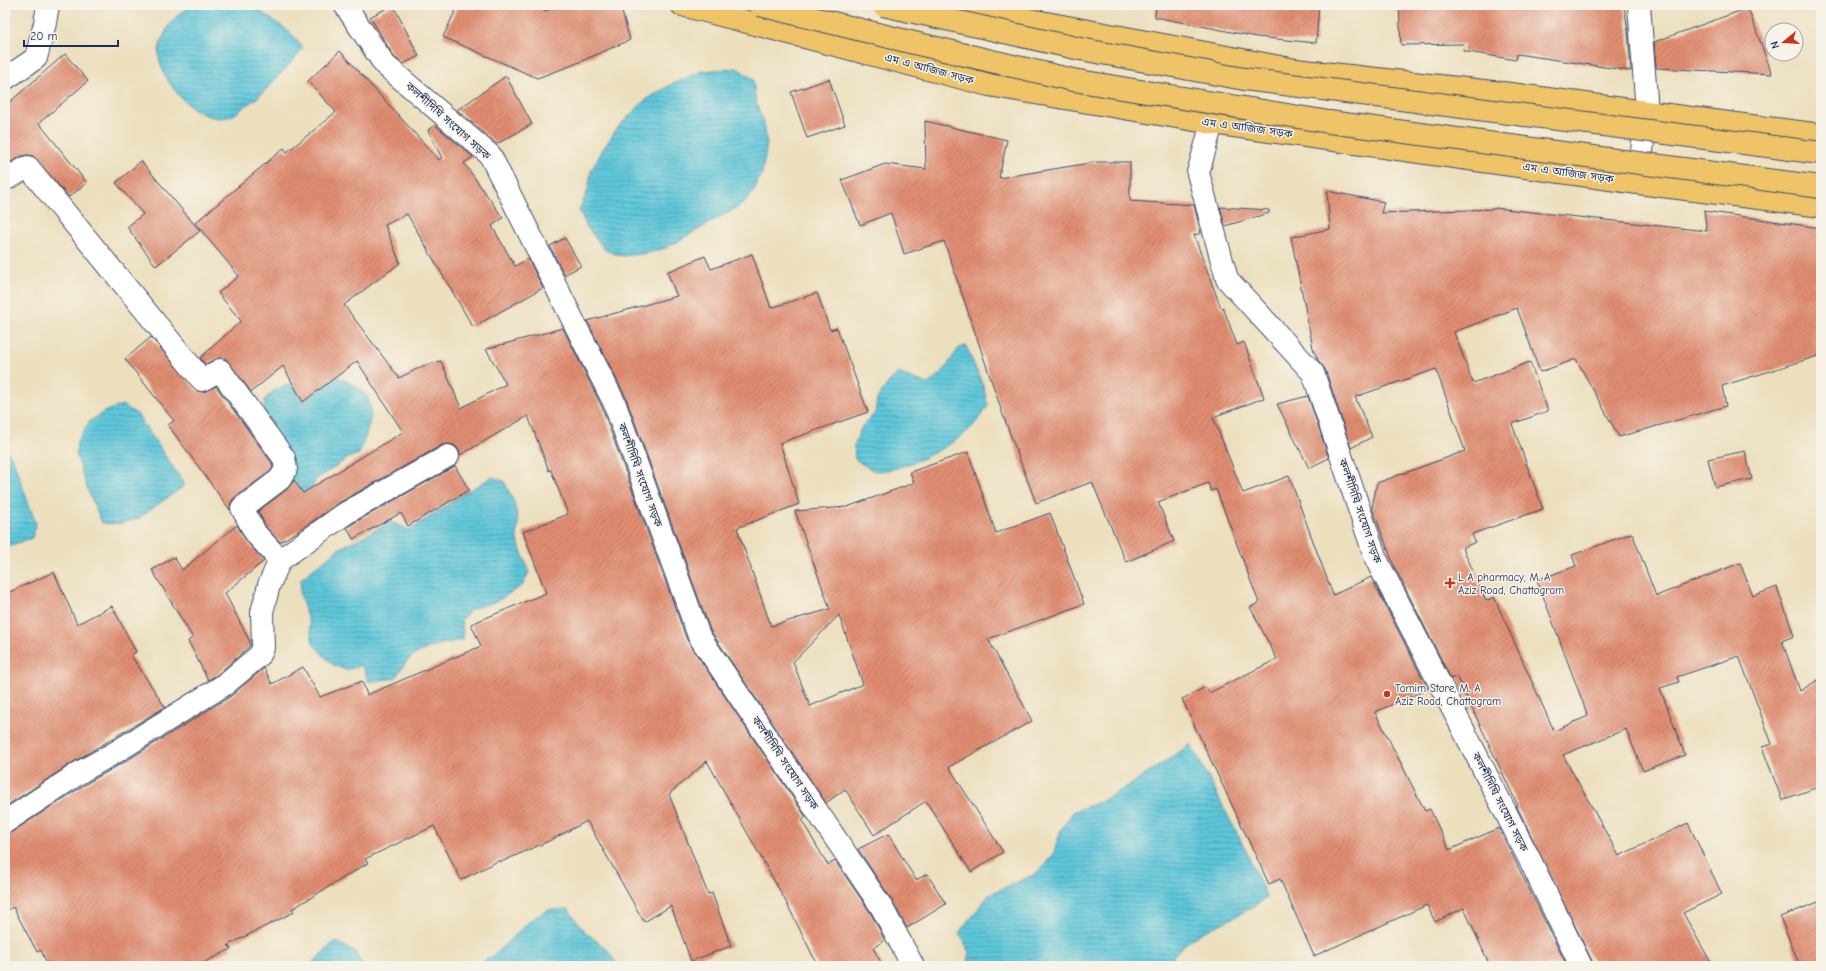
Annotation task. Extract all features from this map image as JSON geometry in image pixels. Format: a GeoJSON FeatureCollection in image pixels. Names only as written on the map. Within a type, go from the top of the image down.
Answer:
{"type":"FeatureCollection","features":[{"type":"Feature","properties":{"kind":"main road","name":"এম এ আজিজ সড়ক"},"geometry":{"type":"LineString","coordinates":[[682,5],[989,85],[1212,123],[1638,183],[1821,206]]}},
{"type":"Feature","properties":{"kind":"main road"},"geometry":{"type":"LineString","coordinates":[[760,5],[1072,80],[1328,122],[1821,187]]}},
{"type":"Feature","properties":{"kind":"main road"},"geometry":{"type":"LineString","coordinates":[[883,5],[1080,49],[1244,80],[1821,154]]}},
{"type":"Feature","properties":{"kind":"main road"},"geometry":{"type":"LineString","coordinates":[[958,5],[1016,18],[1296,70],[1511,94],[1821,135]]}},
{"type":"Feature","properties":{"kind":"street"},"geometry":{"type":"LineString","coordinates":[[5,79],[36,58],[48,5]]}},
{"type":"Feature","properties":{"kind":"street","name":"কলশীদিঘি সংযোগ সড়ক"},"geometry":{"type":"LineString","coordinates":[[344,5],[385,65],[490,155],[614,402],[699,636],[881,906],[913,966]]}},
{"type":"Feature","properties":{"kind":"street"},"geometry":{"type":"LineString","coordinates":[[1638,183],[1647,112],[1639,5]]}},
{"type":"Feature","properties":{"kind":"street","name":"কলশীদিঘি সংযোগ সড়ক"},"geometry":{"type":"LineString","coordinates":[[1212,123],[1198,173],[1227,279],[1313,373],[1376,559],[1531,862],[1581,966]]}},
{"type":"Feature","properties":{"kind":"street"},"geometry":{"type":"LineString","coordinates":[[5,173],[8,178],[28,168],[202,380],[220,370],[284,458],[286,469],[280,479],[242,508],[256,534],[280,560]]}},
{"type":"Feature","properties":{"kind":"street"},"geometry":{"type":"LineString","coordinates":[[5,822],[82,771],[116,752],[224,685],[260,654],[263,648],[262,612],[268,585],[280,560],[346,513],[448,456]]}},
{"type":"Feature","properties":{"kind":"water"},"geometry":{"type":"Polygon","coordinates":[[[195,5],[248,5],[263,13],[290,32],[303,48],[256,99],[231,116],[219,118],[207,116],[196,110],[185,102],[175,91],[162,68],[159,52],[164,34],[179,14],[195,5]]]}},
{"type":"Feature","properties":{"kind":"water"},"geometry":{"type":"Polygon","coordinates":[[[737,68],[753,79],[756,103],[764,123],[767,144],[762,173],[753,192],[743,204],[666,248],[648,253],[622,256],[605,250],[587,227],[579,210],[588,190],[591,171],[603,149],[619,126],[644,101],[670,85],[702,71],[737,68]]]}},
{"type":"Feature","properties":{"kind":"water"},"geometry":{"type":"Polygon","coordinates":[[[966,346],[983,385],[988,406],[973,426],[955,441],[928,456],[900,467],[876,471],[868,468],[855,459],[854,445],[862,426],[875,413],[877,399],[888,383],[898,373],[928,384],[944,370],[959,348],[966,346]]]}},
{"type":"Feature","properties":{"kind":"water"},"geometry":{"type":"Polygon","coordinates":[[[334,376],[360,389],[367,397],[371,415],[359,454],[348,458],[315,480],[312,491],[304,497],[295,493],[264,413],[265,399],[276,389],[304,380],[334,376]]]}},
{"type":"Feature","properties":{"kind":"water"},"geometry":{"type":"Polygon","coordinates":[[[122,405],[137,414],[185,485],[139,518],[119,524],[102,523],[88,491],[76,454],[77,442],[89,422],[104,412],[122,405]]]}},
{"type":"Feature","properties":{"kind":"water"},"geometry":{"type":"Polygon","coordinates":[[[5,448],[13,460],[36,524],[32,538],[5,547],[5,448]]]}},
{"type":"Feature","properties":{"kind":"water"},"geometry":{"type":"Polygon","coordinates":[[[492,477],[504,481],[514,502],[518,520],[517,539],[529,572],[523,585],[497,601],[472,609],[461,620],[464,640],[449,642],[425,649],[411,657],[395,678],[369,682],[362,665],[346,670],[333,665],[313,644],[309,623],[300,594],[301,579],[338,549],[391,522],[409,530],[492,477]]]}},
{"type":"Feature","properties":{"kind":"water"},"geometry":{"type":"Polygon","coordinates":[[[1191,744],[1245,849],[1267,898],[1235,917],[1187,942],[1173,956],[1178,966],[967,966],[970,953],[959,933],[990,894],[1036,874],[1053,855],[1061,830],[1073,812],[1100,802],[1132,784],[1191,744]]]}},
{"type":"Feature","properties":{"kind":"water"},"geometry":{"type":"Polygon","coordinates":[[[568,909],[584,931],[607,949],[618,966],[476,966],[494,955],[532,919],[548,910],[568,909]]]}},
{"type":"Feature","properties":{"kind":"water"},"geometry":{"type":"Polygon","coordinates":[[[335,941],[355,952],[363,966],[309,966],[335,941]]]}},
{"type":"Feature","properties":{"kind":"building"},"geometry":{"type":"Polygon","coordinates":[[[393,5],[419,56],[403,64],[394,57],[370,17],[393,5]]]}},
{"type":"Feature","properties":{"kind":"building"},"geometry":{"type":"Polygon","coordinates":[[[458,5],[543,5],[545,11],[567,5],[620,5],[630,40],[570,66],[537,78],[443,37],[458,5]]]}},
{"type":"Feature","properties":{"kind":"building"},"geometry":{"type":"Polygon","coordinates":[[[1156,5],[1319,5],[1316,43],[1257,37],[1155,17],[1156,5]]]}},
{"type":"Feature","properties":{"kind":"building"},"geometry":{"type":"Polygon","coordinates":[[[1399,5],[1624,5],[1628,31],[1631,71],[1517,54],[1516,60],[1463,51],[1464,44],[1401,45],[1399,5]]]}},
{"type":"Feature","properties":{"kind":"building"},"geometry":{"type":"Polygon","coordinates":[[[1748,8],[1764,52],[1764,62],[1768,62],[1772,74],[1656,68],[1654,42],[1748,8]]]}},
{"type":"Feature","properties":{"kind":"building"},"geometry":{"type":"Polygon","coordinates":[[[340,51],[439,160],[442,158],[428,130],[435,125],[473,157],[464,163],[503,218],[492,226],[515,266],[528,259],[543,288],[473,327],[407,214],[385,225],[400,263],[344,305],[399,378],[423,366],[441,361],[461,408],[506,384],[486,349],[563,328],[602,407],[687,640],[806,817],[802,821],[828,865],[835,861],[870,912],[885,940],[873,948],[883,966],[818,966],[785,900],[707,761],[669,794],[708,894],[712,893],[731,946],[691,961],[671,906],[644,922],[587,821],[551,840],[501,862],[500,860],[461,880],[434,826],[365,859],[368,863],[292,909],[294,912],[228,945],[231,949],[197,966],[48,966],[41,950],[37,952],[13,907],[5,912],[5,834],[12,832],[89,782],[123,763],[231,696],[264,668],[272,684],[303,667],[320,697],[362,681],[367,695],[481,646],[471,624],[546,593],[523,532],[568,514],[551,470],[549,471],[528,416],[460,455],[459,450],[454,445],[442,445],[340,502],[280,542],[266,527],[258,511],[288,489],[294,480],[303,493],[403,432],[357,361],[303,402],[283,366],[251,392],[226,359],[219,358],[205,364],[200,358],[241,321],[218,293],[239,276],[195,223],[284,148],[287,152],[336,112],[308,81],[340,51]]]}},
{"type":"Feature","properties":{"kind":"building"},"geometry":{"type":"Polygon","coordinates":[[[65,54],[88,81],[39,123],[87,183],[69,197],[33,156],[22,156],[11,162],[5,155],[5,106],[65,54]]]}},
{"type":"Feature","properties":{"kind":"building"},"geometry":{"type":"Polygon","coordinates":[[[506,76],[532,124],[497,144],[457,110],[506,76]]]}},
{"type":"Feature","properties":{"kind":"building"},"geometry":{"type":"Polygon","coordinates":[[[829,79],[845,125],[807,138],[791,92],[829,79]]]}},
{"type":"Feature","properties":{"kind":"building"},"geometry":{"type":"Polygon","coordinates":[[[925,121],[1007,140],[999,178],[1096,162],[1130,162],[1130,201],[1194,205],[1201,233],[1194,235],[1221,308],[1223,307],[1237,345],[1244,342],[1264,398],[1213,417],[1243,493],[1289,476],[1333,595],[1371,577],[1428,689],[1375,712],[1425,811],[1430,809],[1449,850],[1499,828],[1567,966],[1490,966],[1464,908],[1435,922],[1427,905],[1314,956],[1280,879],[1269,884],[1182,699],[1206,687],[1209,693],[1277,659],[1250,607],[1259,603],[1216,489],[1211,491],[1208,483],[1158,502],[1174,541],[1126,562],[1092,482],[1036,503],[1003,415],[944,241],[904,254],[891,213],[860,225],[842,180],[885,164],[926,169],[925,121]]]}},
{"type":"Feature","properties":{"kind":"building"},"geometry":{"type":"Polygon","coordinates":[[[141,161],[200,231],[156,266],[127,227],[143,214],[116,183],[141,161]]]}},
{"type":"Feature","properties":{"kind":"building"},"geometry":{"type":"Polygon","coordinates":[[[1327,191],[1384,202],[1381,213],[1495,208],[1707,231],[1704,211],[1821,228],[1821,355],[1722,386],[1726,406],[1619,437],[1576,359],[1540,372],[1517,308],[1454,332],[1473,383],[1530,362],[1548,411],[1512,424],[1543,509],[1472,534],[1475,542],[1463,548],[1486,601],[1494,597],[1554,731],[1588,716],[1537,580],[1576,566],[1572,555],[1632,533],[1656,596],[1740,563],[1753,596],[1777,587],[1794,636],[1782,641],[1800,691],[1821,678],[1821,786],[1782,800],[1762,747],[1772,744],[1739,656],[1677,677],[1679,682],[1660,688],[1685,755],[1643,771],[1626,729],[1563,755],[1619,856],[1688,823],[1722,894],[1683,913],[1713,966],[1593,966],[1592,961],[1516,805],[1517,804],[1457,676],[1451,679],[1394,566],[1372,507],[1377,483],[1465,451],[1436,369],[1355,397],[1372,437],[1351,448],[1325,369],[1318,360],[1313,348],[1291,237],[1330,229],[1327,191]]]}},
{"type":"Feature","properties":{"kind":"building"},"geometry":{"type":"Polygon","coordinates":[[[1220,207],[1269,210],[1269,213],[1225,226],[1220,207]]]}},
{"type":"Feature","properties":{"kind":"building"},"geometry":{"type":"Polygon","coordinates":[[[565,238],[581,266],[564,275],[550,246],[565,238]]]}},
{"type":"Feature","properties":{"kind":"building"},"geometry":{"type":"Polygon","coordinates":[[[752,254],[771,308],[817,293],[830,330],[837,328],[868,412],[780,443],[799,504],[737,528],[771,626],[830,609],[795,511],[847,507],[914,483],[910,472],[968,452],[996,533],[1050,513],[1084,604],[988,639],[1032,721],[949,767],[1003,852],[971,872],[926,801],[874,835],[845,789],[826,803],[710,630],[626,398],[587,321],[677,296],[667,272],[705,256],[711,269],[752,254]],[[839,615],[793,662],[810,706],[863,684],[839,615]]]}},
{"type":"Feature","properties":{"kind":"building"},"geometry":{"type":"Polygon","coordinates":[[[151,337],[197,391],[203,392],[216,386],[272,463],[273,467],[271,471],[234,498],[231,503],[230,510],[168,425],[174,421],[125,359],[151,337]]]}},
{"type":"Feature","properties":{"kind":"building"},"geometry":{"type":"Polygon","coordinates":[[[1308,396],[1329,458],[1309,468],[1277,404],[1308,396]]]}},
{"type":"Feature","properties":{"kind":"building"},"geometry":{"type":"Polygon","coordinates":[[[1745,451],[1752,479],[1715,487],[1708,459],[1745,451]]]}},
{"type":"Feature","properties":{"kind":"building"},"geometry":{"type":"Polygon","coordinates":[[[455,466],[469,490],[408,526],[401,513],[353,539],[347,527],[455,466]]]}},
{"type":"Feature","properties":{"kind":"building"},"geometry":{"type":"Polygon","coordinates":[[[237,525],[247,542],[264,561],[225,593],[250,642],[250,646],[217,675],[208,680],[188,641],[193,638],[152,570],[174,557],[182,570],[237,525]]]}},
{"type":"Feature","properties":{"kind":"building"},"geometry":{"type":"Polygon","coordinates":[[[54,572],[77,624],[112,606],[136,652],[131,655],[165,707],[75,761],[5,807],[5,594],[54,572]]]}},
{"type":"Feature","properties":{"kind":"building"},"geometry":{"type":"Polygon","coordinates":[[[888,834],[916,880],[927,874],[946,904],[907,928],[891,899],[858,849],[888,834]]]}},
{"type":"Feature","properties":{"kind":"building"},"geometry":{"type":"Polygon","coordinates":[[[1821,901],[1821,966],[1800,966],[1780,917],[1821,901]]]}},
{"type":"Feature","properties":{"kind":"place","name":"L A pharmacy, M. A Aziz Road, Chattogram"},"geometry":{"type":"Point","coordinates":[1450,583]}},
{"type":"Feature","properties":{"kind":"place","name":"Tamim Store, M. A Aziz Road, Chattogram"},"geometry":{"type":"Point","coordinates":[1387,694]}}]}
